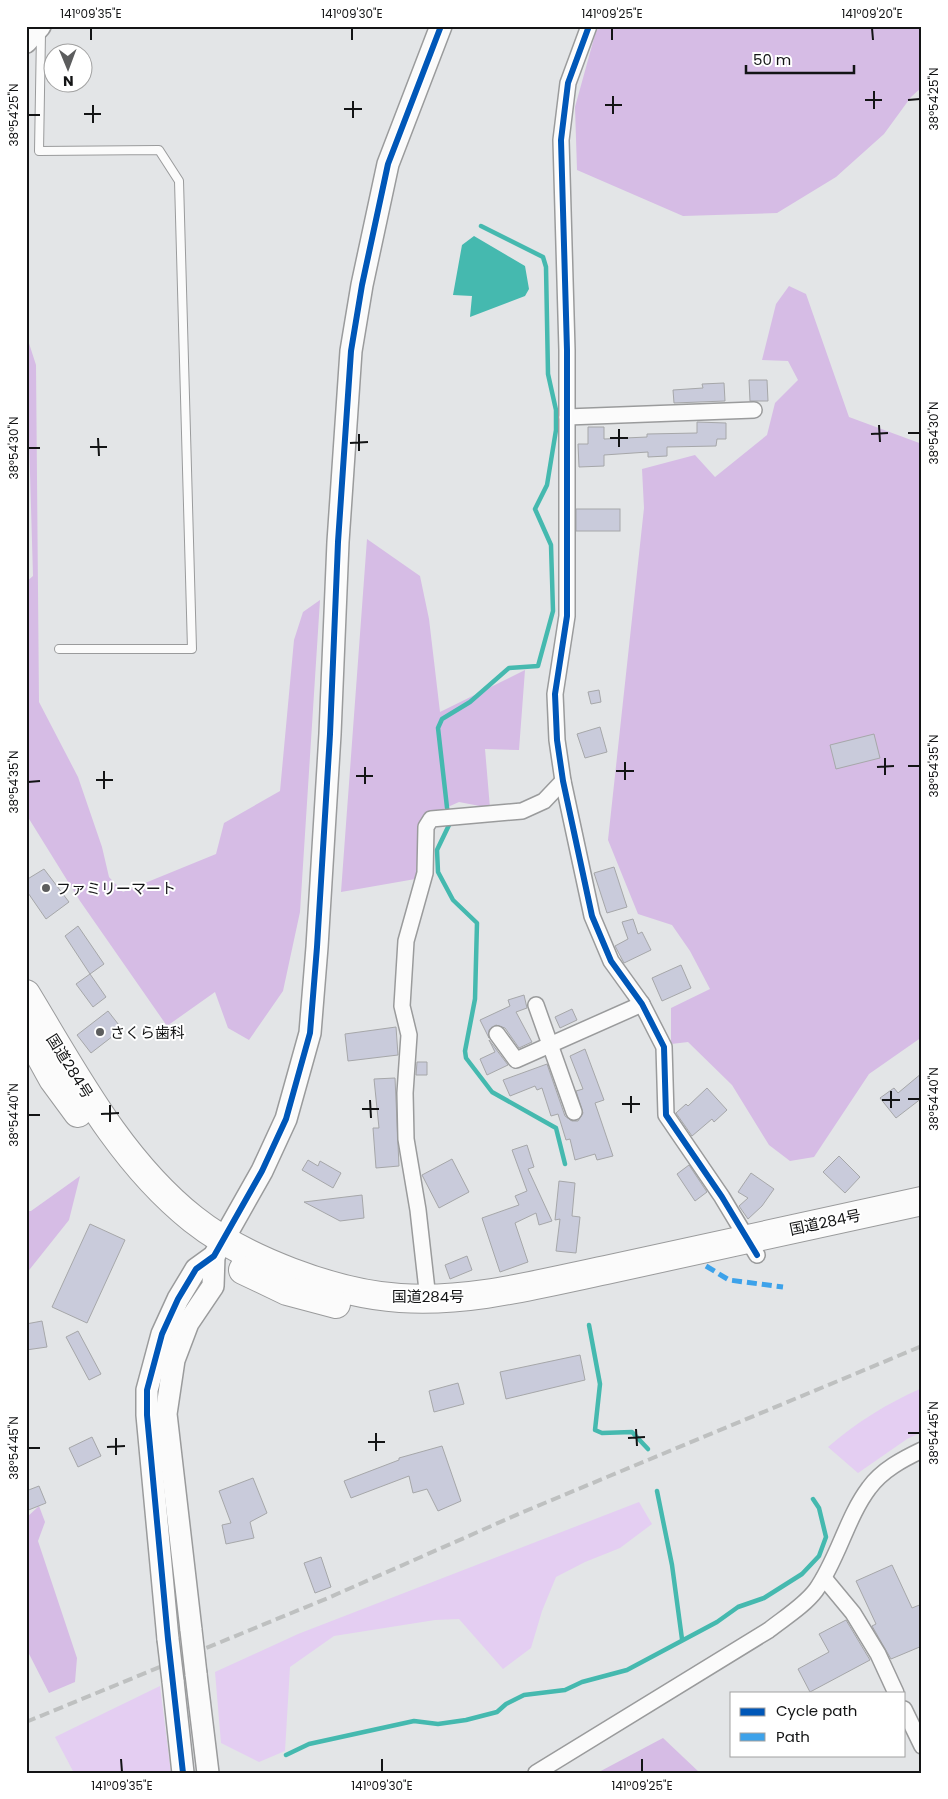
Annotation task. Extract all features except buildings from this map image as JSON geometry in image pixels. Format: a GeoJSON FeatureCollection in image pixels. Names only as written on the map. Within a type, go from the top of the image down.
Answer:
{"type":"FeatureCollection","features":[{"type":"Feature","properties":{"kind":"highway","name":"国道284号"},"geometry":{"type":"LineString","coordinates":[[26,994],[80,1085],[137,1164],[218,1248],[273,1264],[337,1288],[398,1298],[428,1299],[483,1295],[684,1254],[752,1247],[922,1218]]}},
{"type":"Feature","properties":{"kind":"highway","name":"国道284号"},"geometry":{"type":"LineString","coordinates":[[26,1030],[53,1079],[125,1179],[218,1248],[287,1291],[348,1307],[401,1315],[453,1313],[628,1283],[922,1201]]}},
{"type":"Feature","properties":{"kind":"street"},"geometry":{"type":"LineString","coordinates":[[26,42],[40,26]]}},
{"type":"Feature","properties":{"kind":"street"},"geometry":{"type":"LineString","coordinates":[[183,1773],[168,1639],[147,1415],[148,1390],[159,1342],[178,1299],[196,1269],[218,1248],[262,1171],[286,1119],[310,1033],[318,937],[338,542],[352,351],[362,285],[388,164],[441,26]]}},
{"type":"Feature","properties":{"kind":"street"},"geometry":{"type":"LineString","coordinates":[[589,26],[568,83],[561,140],[567,350],[567,616],[555,694],[557,740],[563,781],[592,916],[611,961],[642,1004],[664,1047],[666,1115],[722,1196],[752,1247]]}},
{"type":"Feature","properties":{"kind":"street"},"geometry":{"type":"LineString","coordinates":[[567,417],[754,410]]}},
{"type":"Feature","properties":{"kind":"street"},"geometry":{"type":"LineString","coordinates":[[428,1299],[418,1210],[406,1139],[405,1093],[409,1035],[402,1006],[406,941],[425,873],[426,827],[430,819],[522,811],[544,801],[563,781]]}},
{"type":"Feature","properties":{"kind":"street"},"geometry":{"type":"LineString","coordinates":[[497,1034],[516,1060],[642,1004]]}},
{"type":"Feature","properties":{"kind":"street"},"geometry":{"type":"LineString","coordinates":[[536,1005],[574,1112]]}},
{"type":"Feature","properties":{"kind":"street"},"geometry":{"type":"LineString","coordinates":[[208,1773],[166,1414],[174,1360],[188,1323],[213,1286],[218,1248]]}},
{"type":"Feature","properties":{"kind":"street"},"geometry":{"type":"LineString","coordinates":[[536,1773],[769,1630],[814,1592],[824,1578],[870,1487],[896,1463],[922,1450]]}},
{"type":"Feature","properties":{"kind":"street"},"geometry":{"type":"LineString","coordinates":[[824,1578],[853,1613],[878,1654],[896,1692]]}},
{"type":"Feature","properties":{"kind":"street"},"geometry":{"type":"LineString","coordinates":[[906,1713],[922,1746]]}},
{"type":"Feature","properties":{"kind":"lane"},"geometry":{"type":"LineString","coordinates":[[40,26],[39,151],[159,150],[179,181],[180,210],[192,649],[59,650]]}},
{"type":"Feature","properties":{"kind":"shaded area"},"geometry":{"type":"Polygon","coordinates":[[[602,26],[922,26],[922,87],[911,97],[884,134],[836,177],[777,213],[683,216],[577,170],[575,107],[596,31],[602,26]]]}},
{"type":"Feature","properties":{"kind":"shaded area"},"geometry":{"type":"Polygon","coordinates":[[[789,286],[806,294],[849,417],[922,444],[922,1037],[869,1074],[814,1157],[790,1161],[769,1145],[732,1085],[688,1042],[671,1044],[671,1008],[710,989],[690,951],[672,925],[638,914],[608,840],[644,508],[642,469],[695,455],[715,477],[767,435],[775,403],[798,380],[788,361],[762,360],[776,304],[789,286]]]}},
{"type":"Feature","properties":{"kind":"shaded area"},"geometry":{"type":"Polygon","coordinates":[[[26,334],[36,365],[39,702],[78,777],[102,847],[109,877],[123,892],[216,854],[224,823],[280,791],[294,640],[303,612],[320,600],[300,912],[283,991],[249,1040],[228,1028],[215,992],[167,1026],[80,901],[26,814],[26,582],[33,576],[26,334]]]}},
{"type":"Feature","properties":{"kind":"shaded area"},"geometry":{"type":"Polygon","coordinates":[[[367,539],[420,576],[429,619],[440,712],[525,670],[519,750],[485,749],[490,808],[459,802],[421,819],[421,878],[341,892],[367,539]]]}},
{"type":"Feature","properties":{"kind":"shaded area"},"geometry":{"type":"Polygon","coordinates":[[[80,1176],[69,1220],[26,1274],[26,1211],[31,1211],[80,1176]]]}},
{"type":"Feature","properties":{"kind":"shaded area"},"geometry":{"type":"Polygon","coordinates":[[[922,1388],[922,1432],[907,1439],[858,1473],[828,1447],[872,1414],[922,1388]]]}},
{"type":"Feature","properties":{"kind":"shaded area"},"geometry":{"type":"Polygon","coordinates":[[[639,1502],[652,1524],[620,1548],[585,1562],[556,1577],[542,1611],[531,1648],[503,1669],[459,1619],[435,1620],[334,1636],[290,1667],[285,1751],[259,1762],[221,1743],[215,1672],[298,1634],[639,1502]]]}},
{"type":"Feature","properties":{"kind":"shaded area"},"geometry":{"type":"Polygon","coordinates":[[[39,1506],[45,1522],[38,1541],[77,1658],[75,1682],[49,1693],[26,1648],[26,1518],[39,1506]]]}},
{"type":"Feature","properties":{"kind":"shaded area"},"geometry":{"type":"Polygon","coordinates":[[[160,1686],[171,1773],[74,1773],[55,1737],[160,1686]]]}},
{"type":"Feature","properties":{"kind":"shaded area"},"geometry":{"type":"Polygon","coordinates":[[[663,1738],[700,1773],[597,1773],[663,1738]]]}},
{"type":"Feature","properties":{"kind":"water"},"geometry":{"type":"Polygon","coordinates":[[[474,236],[525,266],[529,289],[525,296],[470,317],[472,296],[453,295],[462,245],[474,236]]]}},
{"type":"Feature","properties":{"kind":"waterway"},"geometry":{"type":"LineString","coordinates":[[481,226],[543,257],[546,267],[548,374],[556,410],[556,430],[547,485],[535,509],[551,545],[553,611],[538,666],[509,668],[470,702],[442,719],[438,728],[449,825],[437,850],[438,872],[453,900],[477,923],[475,999],[465,1051],[466,1058],[492,1092],[556,1128],[565,1164]]}},
{"type":"Feature","properties":{"kind":"waterway"},"geometry":{"type":"LineString","coordinates":[[589,1325],[600,1384],[595,1430],[602,1433],[632,1432],[648,1449]]}},
{"type":"Feature","properties":{"kind":"waterway"},"geometry":{"type":"LineString","coordinates":[[657,1491],[672,1565],[682,1639]]}},
{"type":"Feature","properties":{"kind":"waterway"},"geometry":{"type":"LineString","coordinates":[[286,1755],[309,1744],[414,1721],[438,1724],[466,1720],[497,1712],[506,1704],[524,1695],[565,1690],[582,1682],[627,1670],[717,1622],[738,1607],[764,1598],[802,1574],[819,1556],[826,1537],[819,1508],[813,1499]]}},
{"type":"Feature","properties":{"kind":"railway"},"geometry":{"type":"LineString","coordinates":[[26,1722],[328,1598],[523,1512],[922,1346]]}},
{"type":"Feature","properties":{"kind":"marked path"},"geometry":{"type":"LineString","coordinates":[[706,1266],[729,1280],[783,1287]]}},
{"type":"Feature","properties":{"kind":"cycle path"},"geometry":{"type":"LineString","coordinates":[[183,1773],[168,1639],[147,1415],[147,1390],[162,1334],[178,1299],[196,1269],[214,1256],[262,1171],[286,1119],[310,1033],[330,734],[338,542],[351,351],[362,285],[388,164],[441,26]]}},
{"type":"Feature","properties":{"kind":"cycle path"},"geometry":{"type":"LineString","coordinates":[[589,26],[568,83],[561,140],[567,350],[567,616],[555,694],[557,740],[563,781],[592,916],[611,961],[642,1004],[664,1047],[666,1115],[722,1197],[757,1255]]}},
{"type":"Feature","properties":{"kind":"place","name":"ファミリーマート"},"geometry":{"type":"Point","coordinates":[46,888]}},
{"type":"Feature","properties":{"kind":"place","name":"さくら歯科"},"geometry":{"type":"Point","coordinates":[100,1032]}}]}
